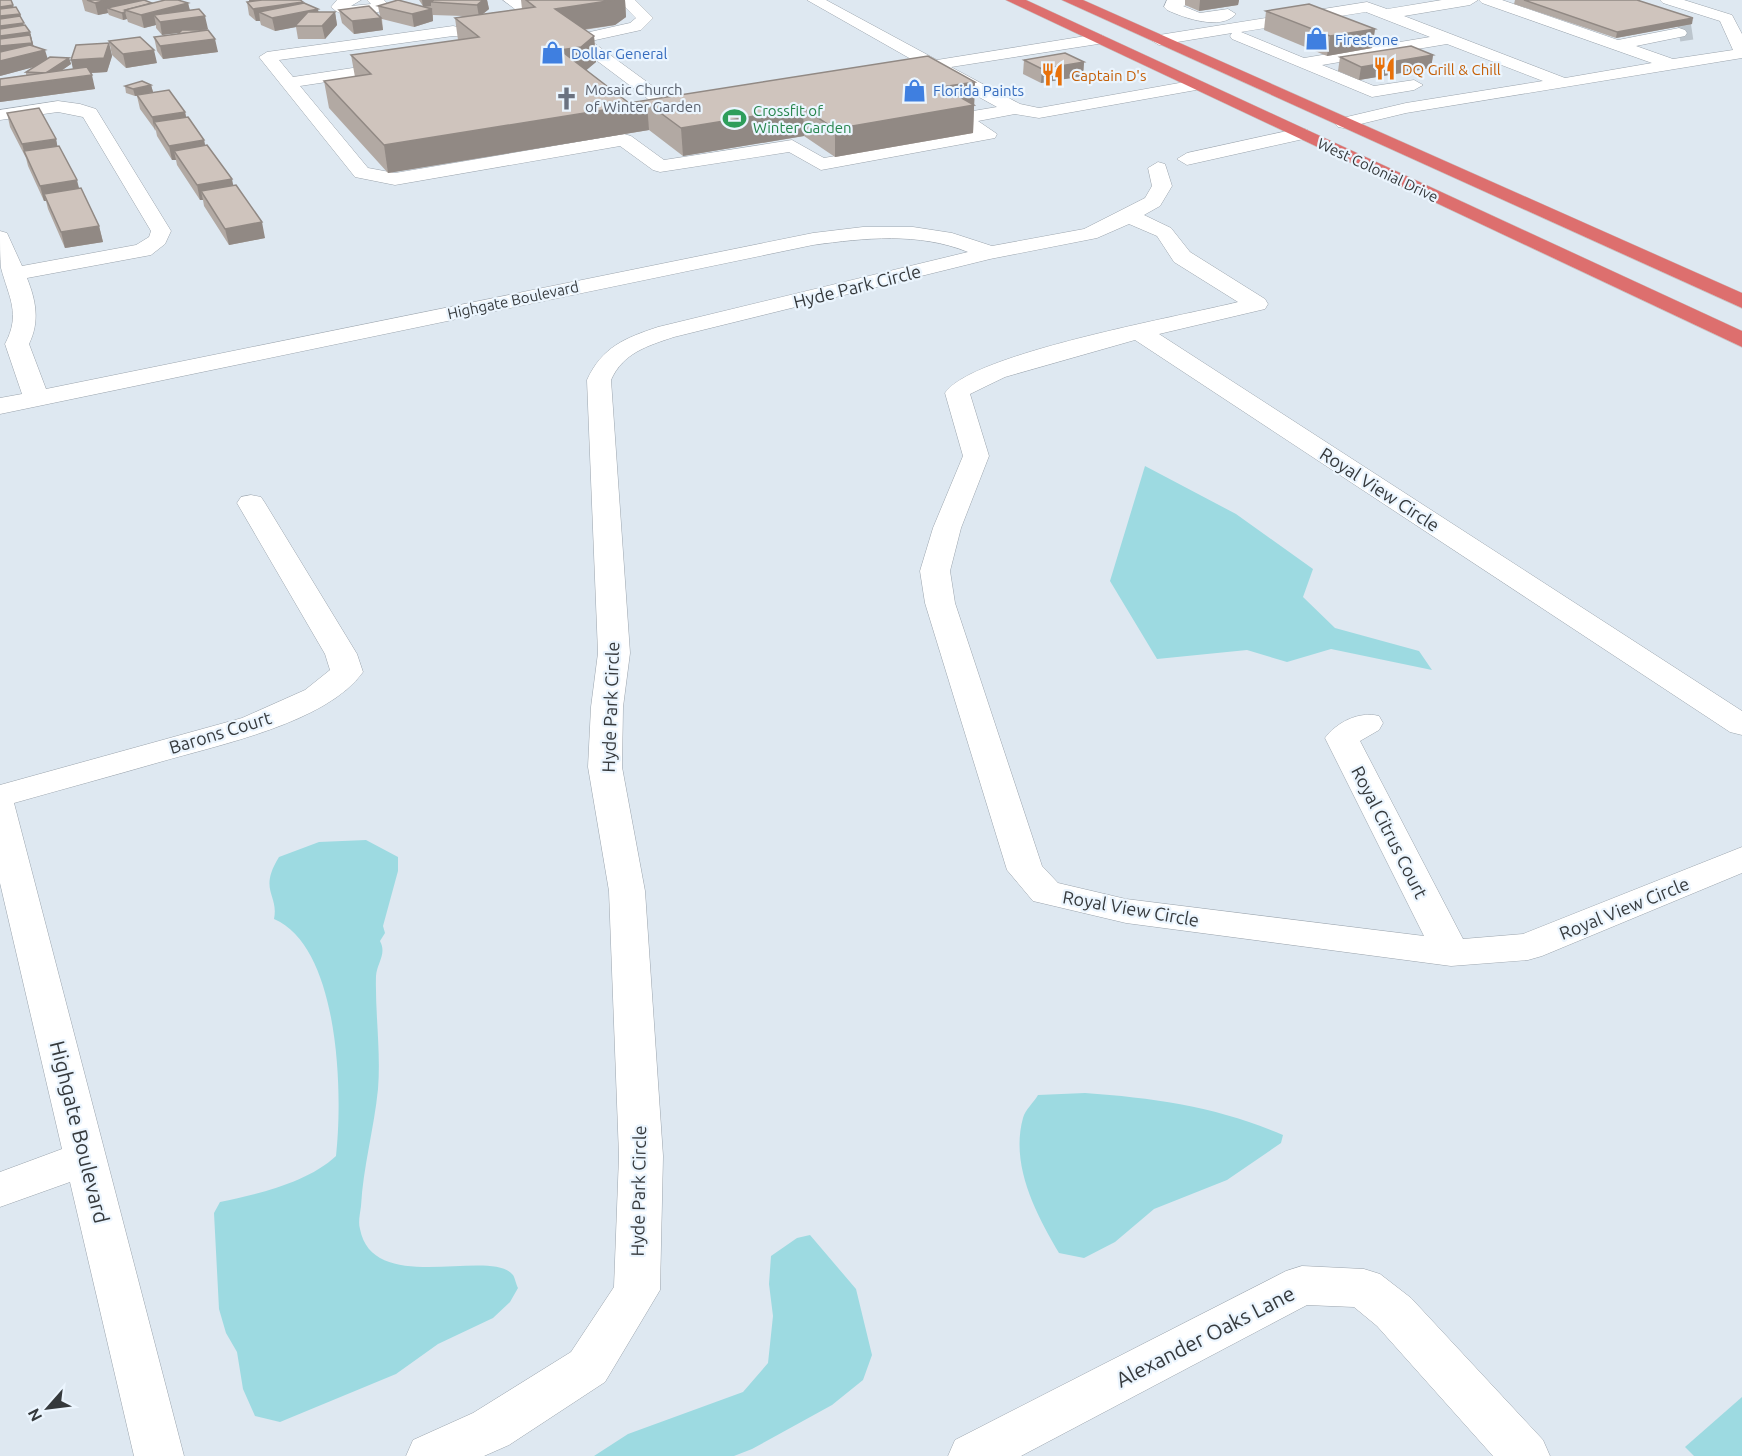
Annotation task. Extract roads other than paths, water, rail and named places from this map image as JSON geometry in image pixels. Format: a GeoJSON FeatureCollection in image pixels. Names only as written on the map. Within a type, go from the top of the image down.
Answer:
{"type":"FeatureCollection","features":[{"type":"Feature","properties":{"kind":"highway","name":"West Colonial Drive"},"geometry":{"type":"LineString","coordinates":[[1014,0],[1742,340]]}},
{"type":"Feature","properties":{"kind":"highway","name":"West Colonial Drive"},"geometry":{"type":"LineString","coordinates":[[1070,0],[1742,301]]}},
{"type":"Feature","properties":{"kind":"highway"},"geometry":{"type":"LineString","coordinates":[[1199,87],[1286,116],[1344,123]]}},
{"type":"Feature","properties":{"kind":"highway"},"geometry":{"type":"LineString","coordinates":[[1294,131],[1338,134],[1452,170]]}},
{"type":"Feature","properties":{"kind":"street"},"geometry":{"type":"LineString","coordinates":[[353,0],[340,4],[339,7],[351,11],[373,9],[381,5],[375,0]]}},
{"type":"Feature","properties":{"kind":"street"},"geometry":{"type":"LineString","coordinates":[[511,0],[531,14],[479,36],[453,31],[267,57],[362,173],[395,179],[624,140],[660,166],[792,146],[821,164],[988,135],[961,118],[1015,109],[1039,113],[1199,87]]}},
{"type":"Feature","properties":{"kind":"street"},"geometry":{"type":"LineString","coordinates":[[626,0],[645,18],[635,27],[578,39],[670,107],[716,100]]}},
{"type":"Feature","properties":{"kind":"street"},"geometry":{"type":"LineString","coordinates":[[815,0],[1015,109]]}},
{"type":"Feature","properties":{"kind":"street"},"geometry":{"type":"LineString","coordinates":[[1211,0],[1172,6],[1173,3],[1192,7],[1238,9]]}},
{"type":"Feature","properties":{"kind":"street"},"geometry":{"type":"LineString","coordinates":[[1192,7],[1206,18],[1301,3],[1301,0]]}},
{"type":"Feature","properties":{"kind":"street"},"geometry":{"type":"LineString","coordinates":[[1348,0],[1564,83]]}},
{"type":"Feature","properties":{"kind":"street"},"geometry":{"type":"LineString","coordinates":[[1159,40],[1209,32],[1239,32],[1328,13],[1411,0]]}},
{"type":"Feature","properties":{"kind":"street"},"geometry":{"type":"LineString","coordinates":[[1384,14],[1470,0]]}},
{"type":"Feature","properties":{"kind":"street"},"geometry":{"type":"LineString","coordinates":[[1486,0],[1673,65]]}},
{"type":"Feature","properties":{"kind":"street"},"geometry":{"type":"LineString","coordinates":[[1344,123],[1406,108],[1742,52],[1726,18],[1668,0]]}},
{"type":"Feature","properties":{"kind":"street"},"geometry":{"type":"LineString","coordinates":[[1328,13],[1355,24]]}},
{"type":"Feature","properties":{"kind":"street"},"geometry":{"type":"LineString","coordinates":[[1707,34],[1731,30]]}},
{"type":"Feature","properties":{"kind":"street"},"geometry":{"type":"LineString","coordinates":[[1239,32],[1303,63],[1372,92],[1428,83]]}},
{"type":"Feature","properties":{"kind":"street"},"geometry":{"type":"LineString","coordinates":[[1373,32],[1367,40],[1389,48]]}},
{"type":"Feature","properties":{"kind":"street"},"geometry":{"type":"LineString","coordinates":[[443,49],[471,34]]}},
{"type":"Feature","properties":{"kind":"street"},"geometry":{"type":"LineString","coordinates":[[1303,63],[1448,38]]}},
{"type":"Feature","properties":{"kind":"street"},"geometry":{"type":"LineString","coordinates":[[1616,45],[1685,38],[1638,52]]}},
{"type":"Feature","properties":{"kind":"street"},"geometry":{"type":"LineString","coordinates":[[877,75],[1098,39]]}},
{"type":"Feature","properties":{"kind":"street"},"geometry":{"type":"LineString","coordinates":[[1320,70],[1424,54],[1446,57]]}},
{"type":"Feature","properties":{"kind":"street"},"geometry":{"type":"LineString","coordinates":[[288,83],[415,64]]}},
{"type":"Feature","properties":{"kind":"street"},"geometry":{"type":"LineString","coordinates":[[1469,64],[1491,72],[1521,67]]}},
{"type":"Feature","properties":{"kind":"street"},"geometry":{"type":"LineString","coordinates":[[958,78],[992,73]]}},
{"type":"Feature","properties":{"kind":"street"},"geometry":{"type":"LineString","coordinates":[[1096,81],[1127,97]]}},
{"type":"Feature","properties":{"kind":"street"},"geometry":{"type":"LineString","coordinates":[[1460,83],[1489,95]]}},
{"type":"Feature","properties":{"kind":"street"},"geometry":{"type":"LineString","coordinates":[[0,115],[69,107],[83,109],[90,113],[161,231],[158,240],[143,249],[14,274]]}},
{"type":"Feature","properties":{"kind":"street","name":"Hyde Park Circle"},"geometry":{"type":"LineString","coordinates":[[431,1456],[491,1429],[588,1367],[637,1290],[641,1156],[627,891],[604,767],[607,707],[614,653],[599,380],[605,363],[629,345],[666,332],[990,253],[1089,234],[1153,202],[1162,186],[1149,161],[1181,167],[1188,162],[1181,156],[1294,131]]}},
{"type":"Feature","properties":{"kind":"street","name":"Royal View Circle"},"geometry":{"type":"LineString","coordinates":[[1127,215],[1164,232],[1182,256],[1257,304],[1043,355],[972,381],[957,393],[976,456],[947,528],[935,571],[940,603],[1025,870],[1046,892],[1126,911],[1451,953],[1528,947],[1742,860]]}},
{"type":"Feature","properties":{"kind":"street","name":"Highgate Boulevard"},"geometry":{"type":"LineString","coordinates":[[0,406],[813,239],[868,232],[904,233],[948,238],[990,253]]}},
{"type":"Feature","properties":{"kind":"street"},"geometry":{"type":"LineString","coordinates":[[0,237],[23,298],[25,328],[8,345],[36,397]]}},
{"type":"Feature","properties":{"kind":"street","name":"Royal View Circle"},"geometry":{"type":"LineString","coordinates":[[1139,332],[1742,725]]}},
{"type":"Feature","properties":{"kind":"street"},"geometry":{"type":"LineString","coordinates":[[594,349],[629,345]]}},
{"type":"Feature","properties":{"kind":"street","name":"Barons Court"},"geometry":{"type":"LineString","coordinates":[[0,796],[254,725],[316,697],[347,672],[341,654],[251,503]]}},
{"type":"Feature","properties":{"kind":"street","name":"Royal Citrus Court"},"geometry":{"type":"LineString","coordinates":[[1367,723],[1342,738],[1451,953]]}},
{"type":"Feature","properties":{"kind":"street","name":"Highgate Boulevard"},"geometry":{"type":"LineString","coordinates":[[0,808],[159,1456]]}},
{"type":"Feature","properties":{"kind":"street"},"geometry":{"type":"LineString","coordinates":[[0,1190],[86,1158]]}},
{"type":"Feature","properties":{"kind":"street","name":"Alexander Oaks Lane"},"geometry":{"type":"LineString","coordinates":[[973,1456],[1302,1285],[1364,1288],[1394,1312],[1525,1456]]}},
{"type":"Feature","properties":{"kind":"water"},"geometry":{"type":"Polygon","coordinates":[[[1145,466],[1236,514],[1313,569],[1303,597],[1335,628],[1419,651],[1432,670],[1331,649],[1287,662],[1247,650],[1157,659],[1110,581],[1145,466]]]}},
{"type":"Feature","properties":{"kind":"water"},"geometry":{"type":"Polygon","coordinates":[[[366,840],[398,857],[398,871],[383,926],[385,933],[380,941],[382,954],[376,976],[378,1089],[364,1177],[359,1218],[360,1229],[369,1249],[386,1261],[408,1266],[501,1268],[513,1275],[518,1288],[510,1302],[493,1318],[438,1344],[396,1374],[280,1422],[255,1416],[243,1389],[237,1352],[226,1333],[219,1309],[214,1213],[220,1202],[266,1191],[297,1180],[336,1156],[339,1097],[337,1062],[324,990],[313,959],[296,935],[274,919],[270,878],[279,857],[319,842],[366,840]]]}},
{"type":"Feature","properties":{"kind":"water"},"geometry":{"type":"Polygon","coordinates":[[[1085,1093],[1186,1105],[1234,1117],[1283,1135],[1281,1143],[1227,1180],[1154,1209],[1115,1242],[1084,1258],[1059,1253],[1034,1206],[1028,1188],[1020,1153],[1020,1136],[1024,1115],[1038,1095],[1085,1093]]]}},
{"type":"Feature","properties":{"kind":"water"},"geometry":{"type":"Polygon","coordinates":[[[810,1235],[856,1289],[872,1355],[863,1380],[832,1405],[752,1449],[734,1456],[594,1456],[628,1434],[743,1392],[768,1363],[773,1316],[769,1284],[771,1256],[797,1238],[810,1235]]]}},
{"type":"Feature","properties":{"kind":"water"},"geometry":{"type":"Polygon","coordinates":[[[1742,1397],[1742,1456],[1694,1456],[1685,1447],[1742,1397]]]}},
{"type":"Feature","properties":{"kind":"tunnel"},"geometry":{"type":"LineString","coordinates":[[1679,33],[1692,31]]}},
{"type":"Feature","properties":{"kind":"place","name":"Firestone"},"geometry":{"type":"Point","coordinates":[1317,39]}},
{"type":"Feature","properties":{"kind":"place","name":"Dollar General"},"geometry":{"type":"Point","coordinates":[553,53]}},
{"type":"Feature","properties":{"kind":"place","name":"DQ Grill & Chill"},"geometry":{"type":"Point","coordinates":[1384,69]}},
{"type":"Feature","properties":{"kind":"place","name":"Captain D's"},"geometry":{"type":"Point","coordinates":[1053,75]}},
{"type":"Feature","properties":{"kind":"place","name":"Florida Paints"},"geometry":{"type":"Point","coordinates":[915,90]}},
{"type":"Feature","properties":{"kind":"place","name":"Mosaic Church of Winter Garden"},"geometry":{"type":"Point","coordinates":[567,98]}},
{"type":"Feature","properties":{"kind":"place","name":"Crossfit of Winter Garden"},"geometry":{"type":"Point","coordinates":[735,119]}}]}
